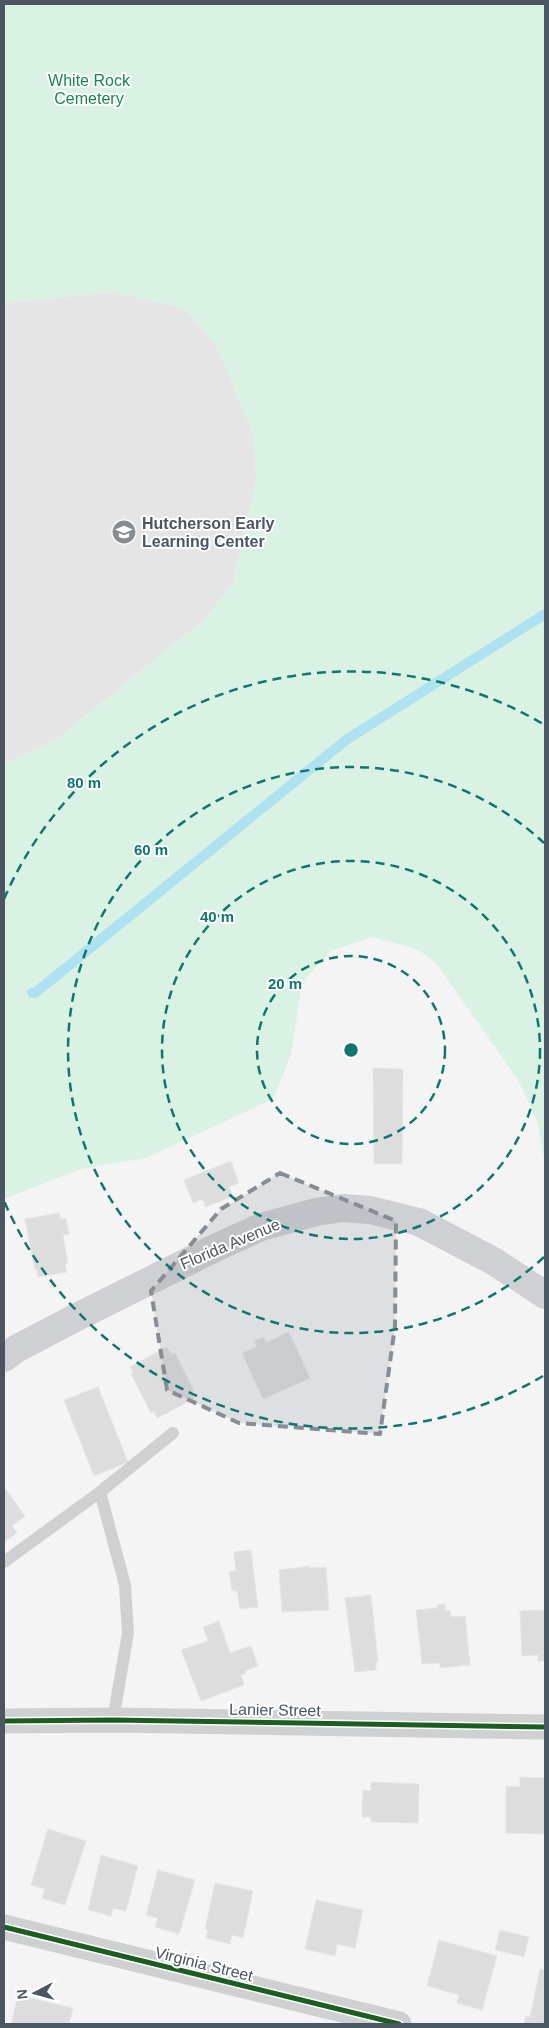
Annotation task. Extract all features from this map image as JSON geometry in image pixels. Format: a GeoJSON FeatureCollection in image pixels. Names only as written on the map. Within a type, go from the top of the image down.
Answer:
{"type":"FeatureCollection","features":[{"type":"Feature","properties":{"kind":"main road","name":"Florida Avenue"},"geometry":{"type":"LineString","coordinates":[[4,1358],[16,1349],[77,1317],[217,1247],[262,1227],[316,1212],[342,1208],[370,1210],[418,1222],[495,1262],[545,1295]]}},
{"type":"Feature","properties":{"kind":"street","name":"Lanier Street"},"geometry":{"type":"LineString","coordinates":[[4,1720],[545,1727]]}},
{"type":"Feature","properties":{"kind":"street","name":"Virginia Street"},"geometry":{"type":"LineString","coordinates":[[4,1928],[369,2021],[399,2024]]}},
{"type":"Feature","properties":{"kind":"lane"},"geometry":{"type":"LineString","coordinates":[[4,1562],[100,1492],[173,1433]]}},
{"type":"Feature","properties":{"kind":"lane"},"geometry":{"type":"LineString","coordinates":[[100,1492],[125,1585],[128,1634],[113,1720]]}},
{"type":"Feature","properties":{"kind":"highlighted area"},"geometry":{"type":"Polygon","coordinates":[[[280,1173],[396,1221],[395,1326],[380,1434],[239,1423],[167,1390],[151,1291],[221,1209],[280,1173]]]}},
{"type":"Feature","properties":{"kind":"shaded area","name":"Hutcherson Early Learning Center"},"geometry":{"type":"Polygon","coordinates":[[[113,292],[184,308],[216,345],[254,435],[256,481],[233,583],[204,620],[54,741],[4,764],[4,303],[113,292]]]}},
{"type":"Feature","properties":{"kind":"green space","name":"White Rock Cemetery"},"geometry":{"type":"Polygon","coordinates":[[[4,4],[545,4],[545,1165],[538,1124],[518,1080],[436,963],[417,949],[372,937],[331,951],[302,983],[291,1055],[273,1099],[146,1158],[81,1169],[4,1199],[4,764],[54,741],[204,620],[233,583],[256,481],[254,435],[216,345],[184,308],[113,292],[4,303],[4,4]]]}},
{"type":"Feature","properties":{"kind":"building"},"geometry":{"type":"Polygon","coordinates":[[[373,1068],[403,1069],[402,1164],[374,1164],[373,1068]]]}},
{"type":"Feature","properties":{"kind":"building"},"geometry":{"type":"Polygon","coordinates":[[[231,1161],[239,1183],[229,1187],[233,1196],[206,1207],[202,1199],[193,1203],[184,1180],[231,1161]]]}},
{"type":"Feature","properties":{"kind":"building"},"geometry":{"type":"Polygon","coordinates":[[[59,1213],[60,1219],[66,1218],[69,1234],[63,1235],[68,1263],[65,1264],[67,1272],[38,1277],[25,1219],[59,1213]]]}},
{"type":"Feature","properties":{"kind":"building"},"geometry":{"type":"Polygon","coordinates":[[[289,1332],[310,1378],[263,1399],[242,1353],[257,1347],[254,1341],[263,1337],[266,1343],[289,1332]]]}},
{"type":"Feature","properties":{"kind":"building"},"geometry":{"type":"Polygon","coordinates":[[[167,1347],[172,1355],[175,1353],[194,1391],[191,1393],[194,1399],[157,1418],[154,1411],[151,1413],[131,1374],[133,1373],[130,1367],[167,1347]]]}},
{"type":"Feature","properties":{"kind":"building"},"geometry":{"type":"Polygon","coordinates":[[[98,1387],[128,1462],[94,1476],[64,1400],[98,1387]]]}},
{"type":"Feature","properties":{"kind":"building"},"geometry":{"type":"Polygon","coordinates":[[[4,1487],[25,1516],[12,1526],[17,1533],[4,1542],[4,1487]]]}},
{"type":"Feature","properties":{"kind":"building"},"geometry":{"type":"Polygon","coordinates":[[[251,1550],[258,1607],[240,1609],[237,1591],[232,1591],[229,1572],[236,1571],[234,1552],[251,1550]]]}},
{"type":"Feature","properties":{"kind":"building"},"geometry":{"type":"Polygon","coordinates":[[[310,1566],[310,1568],[326,1567],[329,1610],[282,1612],[279,1570],[310,1566]]]}},
{"type":"Feature","properties":{"kind":"building"},"geometry":{"type":"Polygon","coordinates":[[[371,1595],[378,1662],[376,1662],[376,1670],[355,1672],[345,1598],[371,1595]]]}},
{"type":"Feature","properties":{"kind":"building"},"geometry":{"type":"Polygon","coordinates":[[[445,1604],[446,1611],[450,1610],[451,1617],[465,1616],[470,1665],[440,1668],[440,1663],[422,1664],[416,1610],[437,1608],[437,1605],[445,1604]]]}},
{"type":"Feature","properties":{"kind":"building"},"geometry":{"type":"Polygon","coordinates":[[[545,1610],[545,1661],[538,1661],[538,1655],[522,1656],[520,1611],[545,1610]]]}},
{"type":"Feature","properties":{"kind":"building"},"geometry":{"type":"Polygon","coordinates":[[[219,1621],[230,1653],[251,1646],[258,1666],[245,1671],[246,1673],[241,1675],[244,1685],[201,1701],[181,1650],[208,1641],[203,1627],[219,1621]]]}},
{"type":"Feature","properties":{"kind":"building"},"geometry":{"type":"Polygon","coordinates":[[[520,1777],[545,1778],[545,1834],[506,1833],[506,1786],[520,1787],[520,1777]]]}},
{"type":"Feature","properties":{"kind":"building"},"geometry":{"type":"Polygon","coordinates":[[[371,1782],[419,1784],[418,1823],[371,1822],[371,1817],[362,1817],[363,1790],[371,1791],[371,1782]]]}},
{"type":"Feature","properties":{"kind":"building"},"geometry":{"type":"Polygon","coordinates":[[[48,1829],[86,1841],[65,1905],[42,1898],[45,1889],[31,1885],[48,1829]]]}},
{"type":"Feature","properties":{"kind":"building"},"geometry":{"type":"Polygon","coordinates":[[[101,1855],[138,1866],[126,1911],[113,1908],[111,1916],[88,1910],[101,1855]]]}},
{"type":"Feature","properties":{"kind":"building"},"geometry":{"type":"Polygon","coordinates":[[[158,1870],[195,1880],[179,1934],[155,1927],[158,1918],[146,1915],[158,1870]]]}},
{"type":"Feature","properties":{"kind":"building"},"geometry":{"type":"Polygon","coordinates":[[[215,1883],[253,1891],[243,1938],[232,1935],[230,1944],[206,1938],[208,1930],[205,1929],[215,1883]]]}},
{"type":"Feature","properties":{"kind":"building"},"geometry":{"type":"Polygon","coordinates":[[[316,1900],[363,1910],[355,1948],[337,1944],[335,1956],[305,1949],[316,1900]]]}},
{"type":"Feature","properties":{"kind":"building"},"geometry":{"type":"Polygon","coordinates":[[[500,1930],[529,1937],[524,1957],[495,1950],[500,1930]]]}},
{"type":"Feature","properties":{"kind":"building"},"geometry":{"type":"Polygon","coordinates":[[[439,1940],[497,1956],[482,2010],[457,2003],[459,1995],[427,1986],[439,1940]]]}},
{"type":"Feature","properties":{"kind":"building"},"geometry":{"type":"Polygon","coordinates":[[[540,1969],[545,1970],[545,2024],[524,2024],[526,2016],[530,2017],[540,1969]]]}},
{"type":"Feature","properties":{"kind":"building"},"geometry":{"type":"Polygon","coordinates":[[[18,1995],[73,2008],[69,2024],[11,2024],[18,1995]]]}},
{"type":"Feature","properties":{"kind":"waterway"},"geometry":{"type":"LineString","coordinates":[[32,993],[35,993],[346,740],[545,614]]}},
{"type":"Feature","properties":{"kind":"cycle path"},"geometry":{"type":"LineString","coordinates":[[4,1721],[113,1720],[545,1727]]}},
{"type":"Feature","properties":{"kind":"cycle path"},"geometry":{"type":"LineString","coordinates":[[4,1927],[399,2024]]}},
{"type":"Feature","properties":{"kind":"place","name":"Hutcherson Early Learning Center"},"geometry":{"type":"Point","coordinates":[124,532]}}]}
